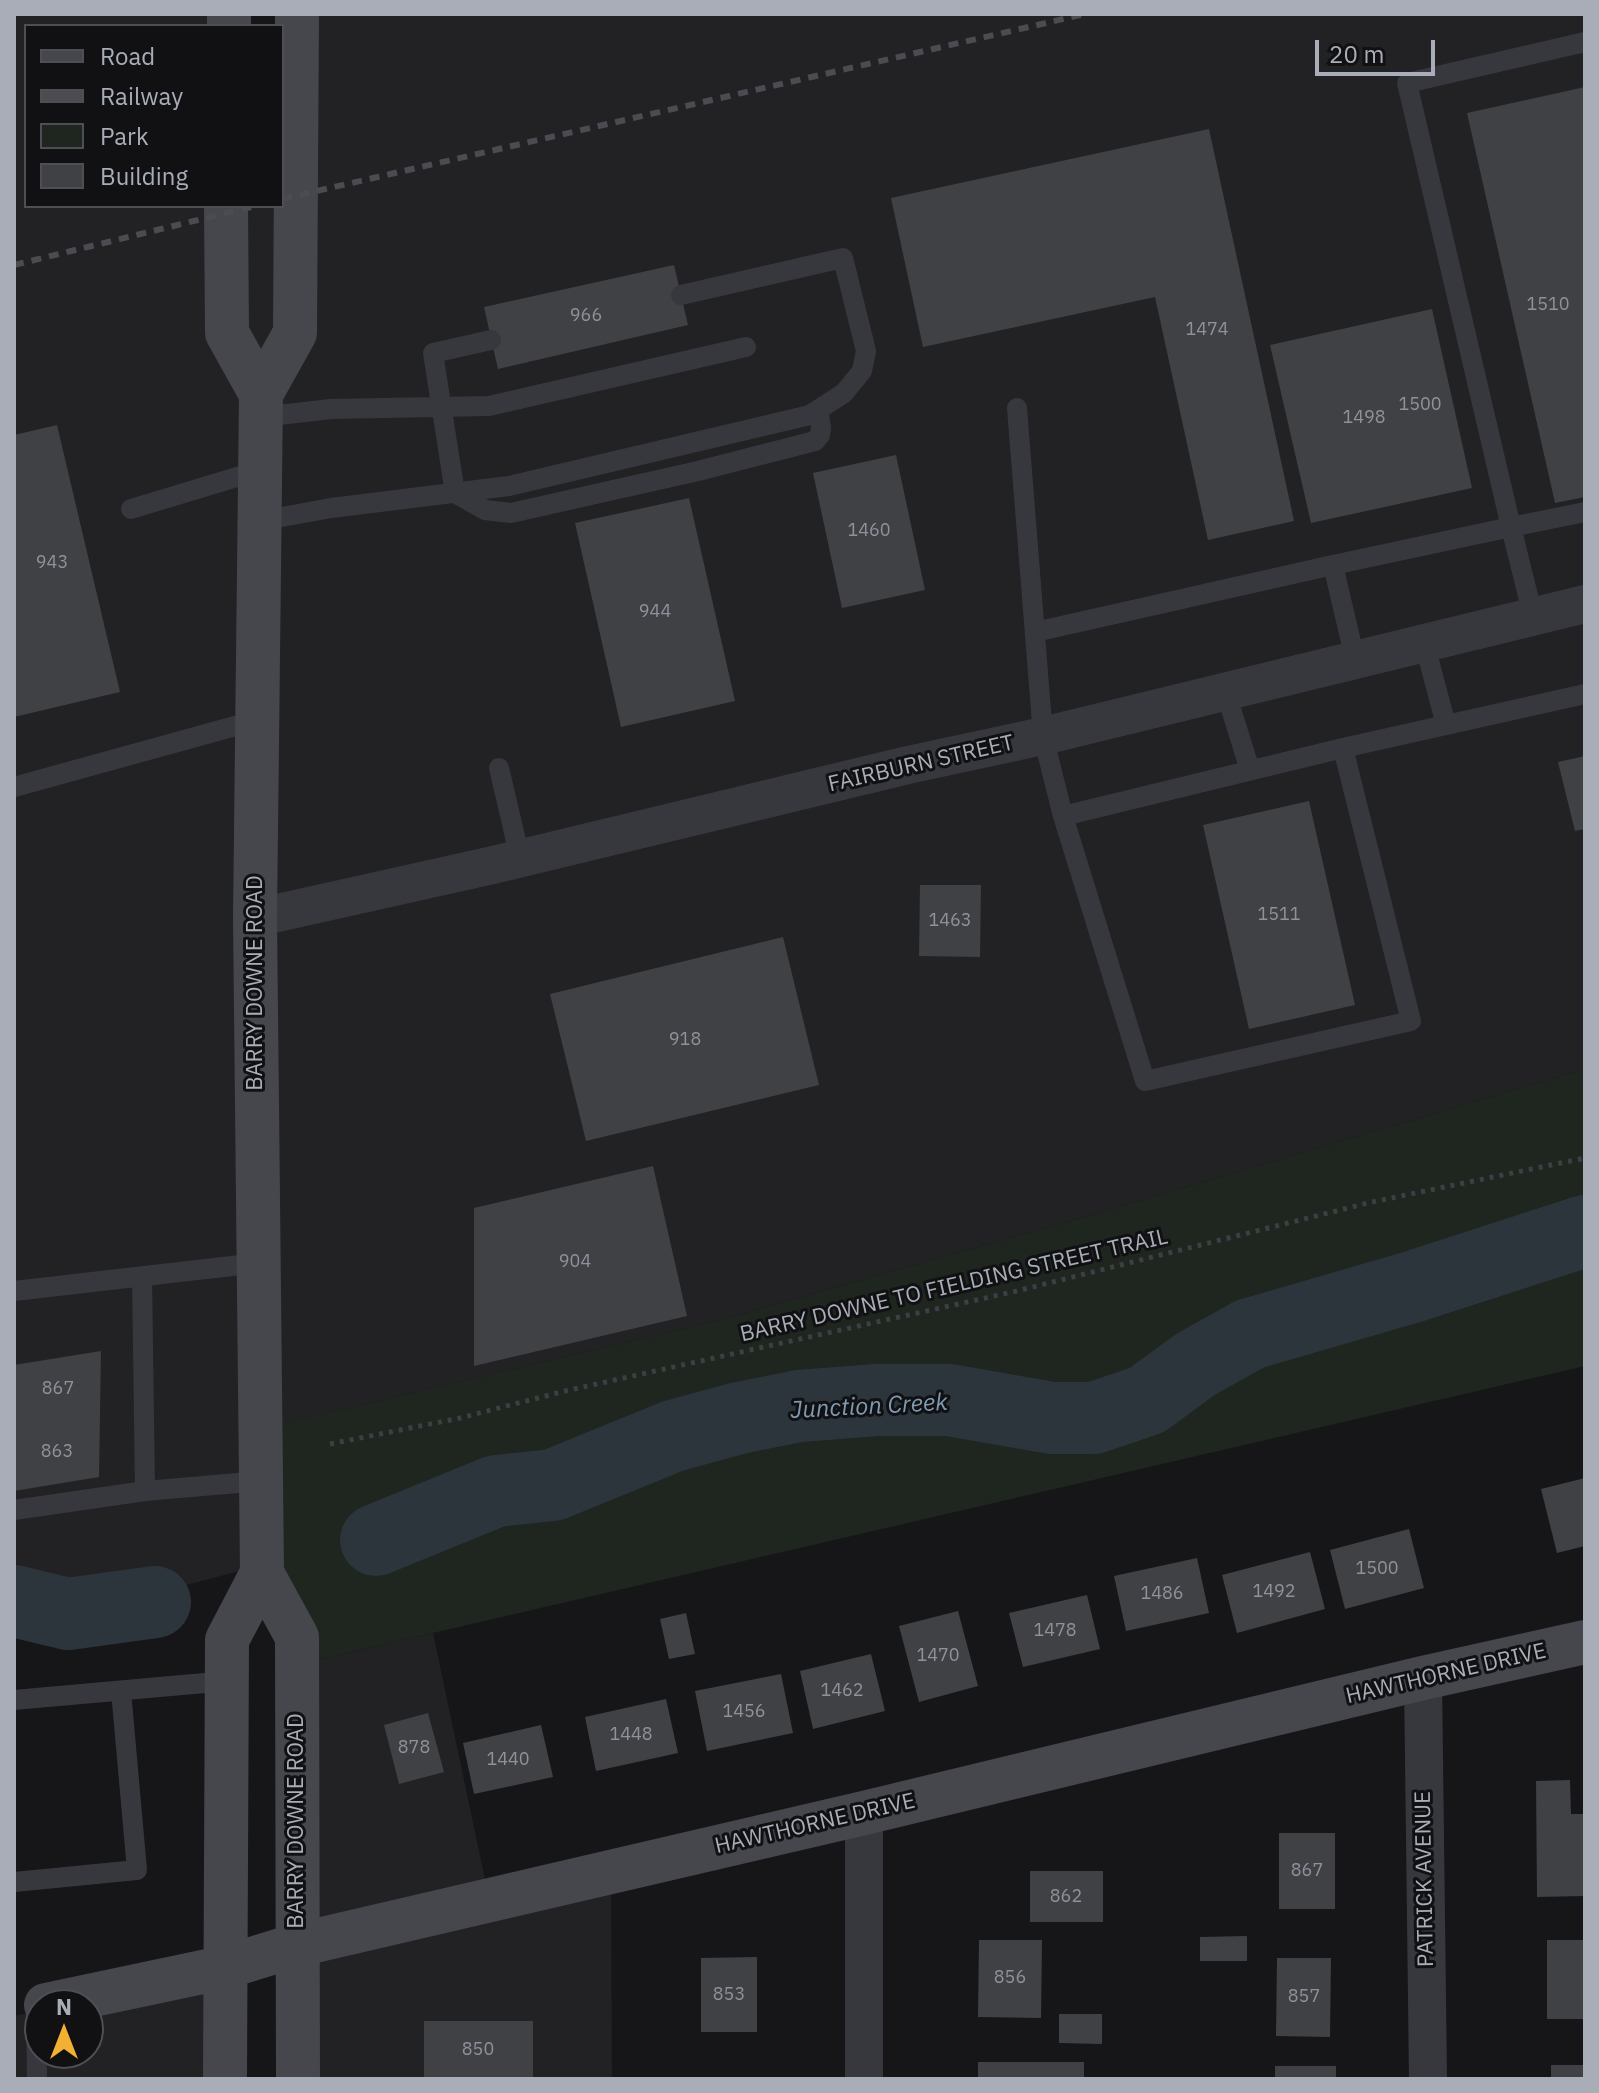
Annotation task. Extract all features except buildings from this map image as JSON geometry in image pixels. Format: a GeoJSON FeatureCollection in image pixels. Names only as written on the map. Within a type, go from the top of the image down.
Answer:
{"type":"FeatureCollection","features":[{"type":"Feature","properties":{"kind":"main road","name":"BARRY DOWNE ROAD"},"geometry":{"type":"LineString","coordinates":[[297,14],[295,333],[261,406],[255,918],[262,1573],[297,1637],[298,2079]]}},
{"type":"Feature","properties":{"kind":"main road"},"geometry":{"type":"LineString","coordinates":[[226,208],[227,333],[261,406]]}},
{"type":"Feature","properties":{"kind":"main road","name":"BARRY DOWNE ROAD"},"geometry":{"type":"LineString","coordinates":[[225,2079],[227,1640],[262,1573]]}},
{"type":"Feature","properties":{"kind":"main road","name":"HAWTHORNE DRIVE"},"geometry":{"type":"LineString","coordinates":[[104,1992],[226,1967],[297,1945],[1585,1642]]}},
{"type":"Feature","properties":{"kind":"street","name":"FAIRBURN STREET"},"geometry":{"type":"LineString","coordinates":[[255,918],[1043,736],[1585,604]]}},
{"type":"Feature","properties":{"kind":"street","name":"PATRICK AVENUE"},"geometry":{"type":"LineString","coordinates":[[1423,1678],[1428,2079]]}},
{"type":"Feature","properties":{"kind":"street"},"geometry":{"type":"LineString","coordinates":[[864,1813],[864,2079]]}},
{"type":"Feature","properties":{"kind":"lane"},"geometry":{"type":"LineString","coordinates":[[1533,616],[1407,83],[1585,42]]}},
{"type":"Feature","properties":{"kind":"lane"},"geometry":{"type":"LineString","coordinates":[[260,521],[331,508],[509,486],[810,415],[844,393],[862,371],[866,351],[843,258],[681,295]]}},
{"type":"Feature","properties":{"kind":"lane"},"geometry":{"type":"LineString","coordinates":[[455,493],[433,353],[491,340]]}},
{"type":"Feature","properties":{"kind":"lane"},"geometry":{"type":"LineString","coordinates":[[261,406],[331,409],[489,406],[746,347]]}},
{"type":"Feature","properties":{"kind":"lane"},"geometry":{"type":"LineString","coordinates":[[1017,408],[1043,736],[1063,816],[1145,1081],[1411,1021],[1343,748]]}},
{"type":"Feature","properties":{"kind":"lane"},"geometry":{"type":"LineString","coordinates":[[455,493],[485,510],[511,513],[698,471],[815,441],[821,427],[818,410]]}},
{"type":"Feature","properties":{"kind":"lane"},"geometry":{"type":"LineString","coordinates":[[131,509],[260,470]]}},
{"type":"Feature","properties":{"kind":"lane"},"geometry":{"type":"LineString","coordinates":[[1035,632],[1585,512]]}},
{"type":"Feature","properties":{"kind":"lane"},"geometry":{"type":"LineString","coordinates":[[1333,565],[1355,659]]}},
{"type":"Feature","properties":{"kind":"lane"},"geometry":{"type":"LineString","coordinates":[[1424,642],[1446,725]]}},
{"type":"Feature","properties":{"kind":"lane"},"geometry":{"type":"LineString","coordinates":[[1225,690],[1250,770]]}},
{"type":"Feature","properties":{"kind":"lane"},"geometry":{"type":"LineString","coordinates":[[1063,816],[1343,748],[1585,694]]}},
{"type":"Feature","properties":{"kind":"lane"},"geometry":{"type":"LineString","coordinates":[[14,787],[257,720]]}},
{"type":"Feature","properties":{"kind":"lane"},"geometry":{"type":"LineString","coordinates":[[499,768],[520,858]]}},
{"type":"Feature","properties":{"kind":"lane"},"geometry":{"type":"LineString","coordinates":[[14,1291],[258,1263]]}},
{"type":"Feature","properties":{"kind":"lane"},"geometry":{"type":"LineString","coordinates":[[142,1276],[145,1491]]}},
{"type":"Feature","properties":{"kind":"lane"},"geometry":{"type":"LineString","coordinates":[[14,1510],[145,1491],[261,1481]]}},
{"type":"Feature","properties":{"kind":"lane"},"geometry":{"type":"LineString","coordinates":[[14,1700],[227,1681]]}},
{"type":"Feature","properties":{"kind":"lane"},"geometry":{"type":"LineString","coordinates":[[14,1882],[137,1870],[121,1691]]}},
{"type":"Feature","properties":{"kind":"path","name":"BARRY DOWNE TO FIELDING STREET TRAIL"},"geometry":{"type":"LineString","coordinates":[[330,1444],[460,1418],[565,1391],[1017,1291],[1372,1202],[1585,1158]]}},
{"type":"Feature","properties":{"kind":"shaded area"},"geometry":{"type":"Polygon","coordinates":[[[14,14],[225,14],[225,24],[24,24],[24,208],[284,208],[301,14],[1585,14],[1585,1069],[1095,1214],[720,1320],[258,1430],[259,1566],[68,1616],[14,1603],[14,14]]]}},
{"type":"Feature","properties":{"kind":"shaded area"},"geometry":{"type":"Polygon","coordinates":[[[433,1633],[490,1903],[611,1875],[612,2079],[301,2079],[299,1664],[433,1633]]]}},
{"type":"Feature","properties":{"kind":"shaded area"},"geometry":{"type":"Polygon","coordinates":[[[223,1970],[222,2079],[14,2079],[14,2016],[24,2014],[24,2069],[104,2069],[104,2001],[223,1970]]]}},
{"type":"Feature","properties":{"kind":"green space"},"geometry":{"type":"Polygon","coordinates":[[[1585,1069],[1585,1366],[299,1664],[259,1566],[257,1430],[720,1320],[1095,1214],[1585,1069]]]}},
{"type":"Feature","properties":{"kind":"waterway","name":"Junction Creek"},"geometry":{"type":"LineString","coordinates":[[376,1540],[496,1491],[553,1485],[673,1436],[799,1406],[877,1400],[949,1400],[1052,1418],[1094,1418],[1147,1400],[1196,1364],[1250,1334],[1412,1287],[1585,1231]]}},
{"type":"Feature","properties":{"kind":"waterway","name":"Junction Creek"},"geometry":{"type":"LineString","coordinates":[[14,1601],[68,1614],[155,1602]]}},
{"type":"Feature","properties":{"kind":"railway"},"geometry":{"type":"LineString","coordinates":[[284,199],[1085,14]]}},
{"type":"Feature","properties":{"kind":"railway"},"geometry":{"type":"LineString","coordinates":[[14,265],[247,208]]}}]}
